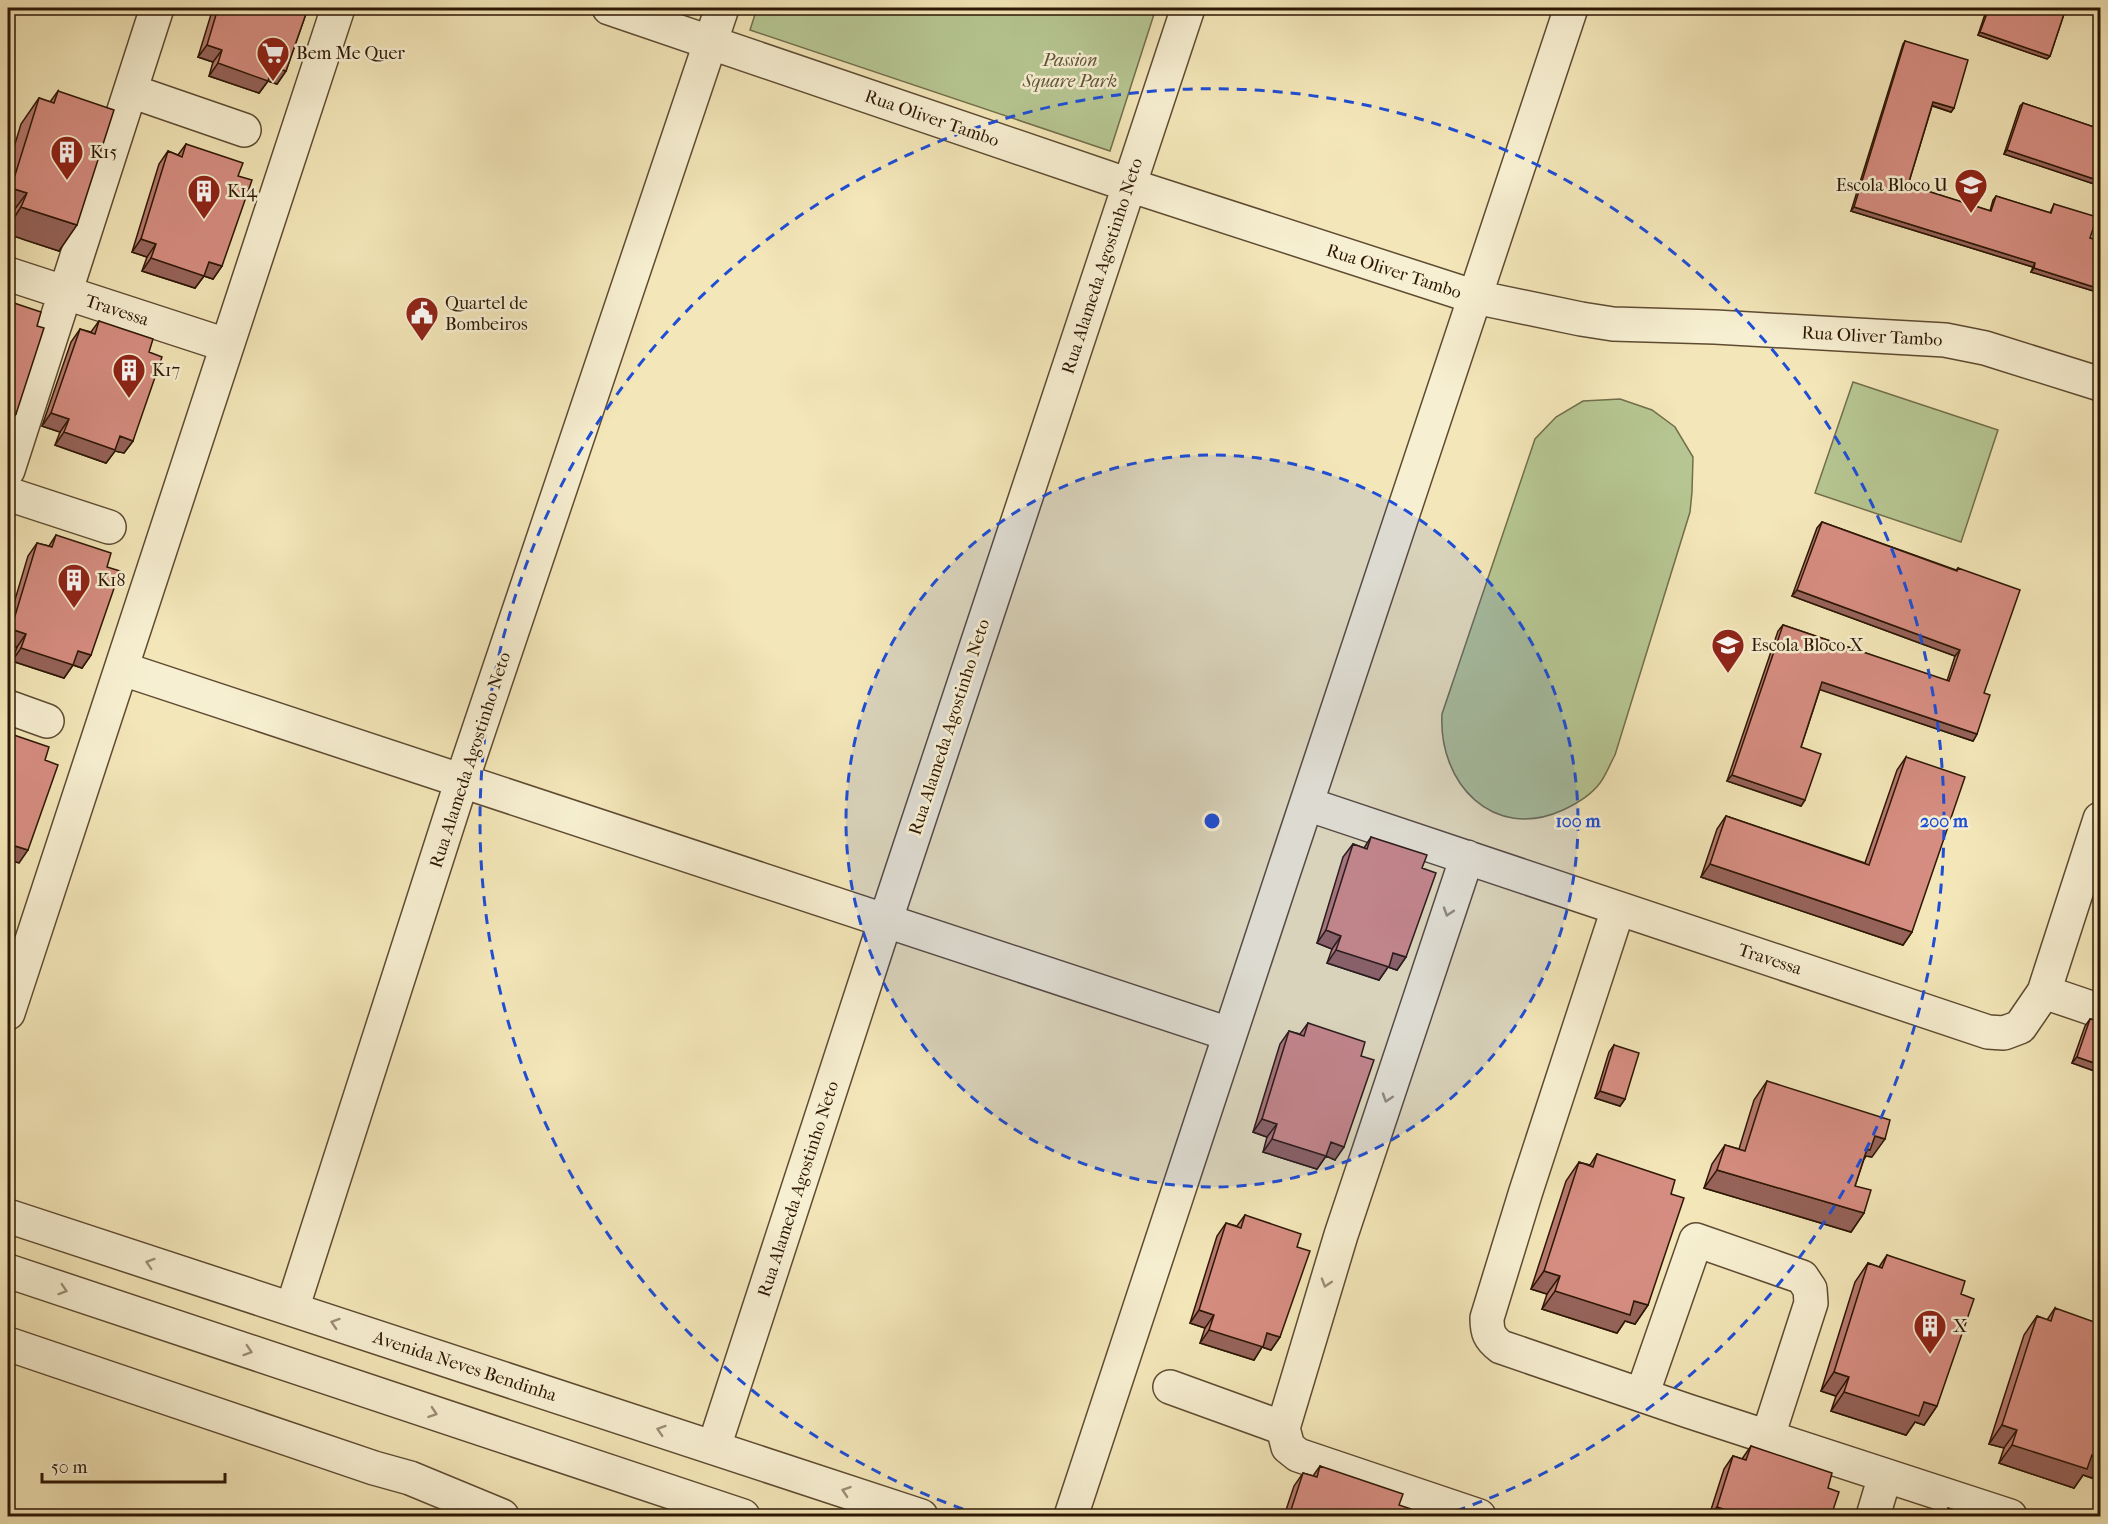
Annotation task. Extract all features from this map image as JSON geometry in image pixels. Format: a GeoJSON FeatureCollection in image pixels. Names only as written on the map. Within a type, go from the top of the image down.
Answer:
{"type":"FeatureCollection","features":[{"type":"Feature","properties":{"kind":"street"},"geometry":{"type":"LineString","coordinates":[[8,470],[158,8]]}},
{"type":"Feature","properties":{"kind":"street"},"geometry":{"type":"LineString","coordinates":[[8,1013],[123,669],[226,345],[338,8]]}},
{"type":"Feature","properties":{"kind":"street","name":"Rua Oliver Tambo"},"geometry":{"type":"LineString","coordinates":[[609,8],[1129,186],[1475,297],[1613,324],[1715,327],[1945,340],[1985,348],[2100,384]]}},
{"type":"Feature","properties":{"kind":"street","name":"Rua Alameda Agostinho Neto"},"geometry":{"type":"LineString","coordinates":[[291,1309],[462,780],[722,8]]}},
{"type":"Feature","properties":{"kind":"street","name":"Rua Alameda Agostinho Neto"},"geometry":{"type":"LineString","coordinates":[[714,1447],[885,922],[1188,8]]}},
{"type":"Feature","properties":{"kind":"street"},"geometry":{"type":"LineString","coordinates":[[1071,1516],[1571,8]]}},
{"type":"Feature","properties":{"kind":"street"},"geometry":{"type":"LineString","coordinates":[[131,91],[244,130]]}},
{"type":"Feature","properties":{"kind":"street","name":"Travessa"},"geometry":{"type":"LineString","coordinates":[[8,274],[226,345]]}},
{"type":"Feature","properties":{"kind":"street"},"geometry":{"type":"LineString","coordinates":[[8,494],[109,527]]}},
{"type":"Feature","properties":{"kind":"street"},"geometry":{"type":"LineString","coordinates":[[123,669],[1229,1034]]}},
{"type":"Feature","properties":{"kind":"street"},"geometry":{"type":"LineString","coordinates":[[8,707],[47,721]]}},
{"type":"Feature","properties":{"kind":"street","name":"Travessa"},"geometry":{"type":"LineString","coordinates":[[1307,804],[1988,1032],[2004,1033],[2020,1027],[2032,1013],[2044,992],[2100,819]]}},
{"type":"Feature","properties":{"kind":"street"},"geometry":{"type":"LineString","coordinates":[[1467,857],[1341,1235],[1283,1428],[1288,1447],[1298,1455],[1479,1516]]}},
{"type":"Feature","properties":{"kind":"street"},"geometry":{"type":"LineString","coordinates":[[1618,909],[1487,1318],[1487,1331],[1492,1340],[1501,1347],[1642,1395],[2010,1516]]}},
{"type":"Feature","properties":{"kind":"street"},"geometry":{"type":"LineString","coordinates":[[2044,992],[2100,1011]]}},
{"type":"Feature","properties":{"kind":"street","name":"Avenida Neves Bendinha"},"geometry":{"type":"LineString","coordinates":[[8,1216],[921,1516]]}},
{"type":"Feature","properties":{"kind":"street"},"geometry":{"type":"LineString","coordinates":[[1642,1395],[1696,1240],[1802,1277],[1810,1289],[1811,1303],[1768,1436]]}},
{"type":"Feature","properties":{"kind":"street"},"geometry":{"type":"LineString","coordinates":[[8,1271],[743,1516]]}},
{"type":"Feature","properties":{"kind":"street"},"geometry":{"type":"LineString","coordinates":[[8,1344],[374,1468],[410,1478],[502,1516]]}},
{"type":"Feature","properties":{"kind":"street"},"geometry":{"type":"LineString","coordinates":[[1170,1387],[1283,1428]]}},
{"type":"Feature","properties":{"kind":"street"},"geometry":{"type":"LineString","coordinates":[[1873,1516],[1885,1476]]}},
{"type":"Feature","properties":{"kind":"green space","name":"Passion Square Park"},"geometry":{"type":"Polygon","coordinates":[[[757,8],[1156,8],[1110,151],[750,30],[757,8]]]}},
{"type":"Feature","properties":{"kind":"green space"},"geometry":{"type":"Polygon","coordinates":[[[1853,382],[1998,430],[1961,542],[1815,493],[1853,382]]]}},
{"type":"Feature","properties":{"kind":"green space"},"geometry":{"type":"Polygon","coordinates":[[[1620,399],[1652,410],[1675,427],[1693,457],[1690,512],[1615,755],[1604,777],[1588,795],[1563,810],[1538,818],[1514,818],[1493,812],[1475,800],[1460,783],[1449,763],[1443,739],[1442,714],[1535,439],[1556,417],[1583,401],[1620,399]]]}},
{"type":"Feature","properties":{"kind":"building"},"geometry":{"type":"Polygon","coordinates":[[[218,8],[308,8],[286,71],[272,67],[268,81],[218,63],[222,50],[207,45],[218,8]]]}},
{"type":"Feature","properties":{"kind":"building"},"geometry":{"type":"Polygon","coordinates":[[[1989,8],[2066,8],[2050,56],[1980,32],[1989,8]]]}},
{"type":"Feature","properties":{"kind":"building"},"geometry":{"type":"Polygon","coordinates":[[[1905,41],[1968,60],[1954,108],[1933,102],[1908,185],[1991,211],[1996,196],[2051,213],[2054,204],[2097,217],[2090,238],[2100,241],[2100,289],[2034,268],[2035,263],[1854,207],[1905,41]]]}},
{"type":"Feature","properties":{"kind":"building","name":"K15"},"geometry":{"type":"Polygon","coordinates":[[[58,91],[114,110],[77,225],[21,207],[27,193],[11,188],[39,98],[54,103],[58,91]]]}},
{"type":"Feature","properties":{"kind":"building"},"geometry":{"type":"Polygon","coordinates":[[[2023,103],[2100,129],[2100,181],[2007,150],[2023,103]]]}},
{"type":"Feature","properties":{"kind":"building","name":"K14"},"geometry":{"type":"Polygon","coordinates":[[[186,144],[243,163],[238,176],[252,180],[222,266],[209,262],[204,276],[151,258],[156,244],[141,239],[168,151],[182,157],[186,144]]]}},
{"type":"Feature","properties":{"kind":"building"},"geometry":{"type":"Polygon","coordinates":[[[8,301],[41,312],[37,326],[44,328],[16,414],[8,411],[8,301]]]}},
{"type":"Feature","properties":{"kind":"building","name":"K17"},"geometry":{"type":"Polygon","coordinates":[[[99,321],[153,339],[149,352],[162,357],[133,441],[120,436],[115,450],[64,432],[69,419],[51,413],[80,329],[95,334],[99,321]]]}},
{"type":"Feature","properties":{"kind":"building"},"geometry":{"type":"Polygon","coordinates":[[[1822,522],[1957,571],[1958,568],[2020,590],[1984,693],[1990,695],[1977,734],[1822,682],[1801,747],[1821,754],[1805,800],[1732,775],[1783,625],[1949,681],[1960,650],[1797,590],[1822,522]]]}},
{"type":"Feature","properties":{"kind":"building","name":"K18"},"geometry":{"type":"Polygon","coordinates":[[[56,535],[111,553],[107,567],[120,571],[91,655],[78,651],[73,665],[21,648],[26,634],[11,629],[37,543],[52,547],[56,535]]]}},
{"type":"Feature","properties":{"kind":"building"},"geometry":{"type":"Polygon","coordinates":[[[8,733],[49,747],[45,760],[58,765],[28,850],[15,846],[11,859],[8,858],[8,733]]]}},
{"type":"Feature","properties":{"kind":"building"},"geometry":{"type":"Polygon","coordinates":[[[1906,757],[1965,777],[1912,932],[1710,864],[1726,816],[1869,865],[1906,757]]]}},
{"type":"Feature","properties":{"kind":"building"},"geometry":{"type":"Polygon","coordinates":[[[1371,837],[1427,855],[1422,868],[1436,873],[1406,957],[1393,953],[1389,967],[1336,950],[1341,936],[1326,930],[1353,844],[1367,849],[1371,837]]]}},
{"type":"Feature","properties":{"kind":"building"},"geometry":{"type":"Polygon","coordinates":[[[2090,1019],[2100,1021],[2100,1065],[2077,1057],[2090,1019]]]}},
{"type":"Feature","properties":{"kind":"building"},"geometry":{"type":"Polygon","coordinates":[[[1308,1023],[1365,1042],[1361,1056],[1374,1060],[1344,1147],[1331,1142],[1326,1156],[1272,1139],[1277,1124],[1262,1119],[1289,1031],[1304,1036],[1308,1023]]]}},
{"type":"Feature","properties":{"kind":"building"},"geometry":{"type":"Polygon","coordinates":[[[1614,1045],[1639,1053],[1625,1099],[1600,1091],[1614,1045]]]}},
{"type":"Feature","properties":{"kind":"building"},"geometry":{"type":"Polygon","coordinates":[[[1767,1081],[1890,1120],[1885,1139],[1875,1136],[1870,1150],[1867,1149],[1855,1186],[1871,1190],[1864,1213],[1717,1170],[1725,1145],[1745,1151],[1767,1081]]]}},
{"type":"Feature","properties":{"kind":"building"},"geometry":{"type":"Polygon","coordinates":[[[1597,1154],[1675,1180],[1671,1194],[1684,1198],[1648,1305],[1634,1301],[1630,1315],[1555,1291],[1560,1276],[1544,1271],[1579,1162],[1593,1167],[1597,1154]]]}},
{"type":"Feature","properties":{"kind":"building"},"geometry":{"type":"Polygon","coordinates":[[[1245,1215],[1301,1234],[1297,1247],[1310,1251],[1280,1337],[1267,1333],[1263,1347],[1209,1330],[1214,1315],[1199,1310],[1226,1223],[1241,1228],[1245,1215]]]}},
{"type":"Feature","properties":{"kind":"building","name":"X"},"geometry":{"type":"Polygon","coordinates":[[[1887,1255],[1965,1281],[1961,1294],[1974,1299],[1937,1406],[1924,1402],[1919,1416],[1844,1392],[1849,1377],[1834,1372],[1868,1263],[1882,1268],[1887,1255]]]}},
{"type":"Feature","properties":{"kind":"building","name":"X"},"geometry":{"type":"Polygon","coordinates":[[[2055,1308],[2100,1324],[2100,1458],[2092,1455],[2087,1469],[2012,1445],[2017,1430],[2002,1425],[2037,1316],[2051,1321],[2055,1308]]]}},
{"type":"Feature","properties":{"kind":"building"},"geometry":{"type":"Polygon","coordinates":[[[1751,1446],[1832,1473],[1828,1488],[1839,1492],[1831,1516],[1728,1516],[1729,1511],[1717,1507],[1733,1456],[1746,1460],[1751,1446]]]}},
{"type":"Feature","properties":{"kind":"building"},"geometry":{"type":"Polygon","coordinates":[[[1320,1466],[1403,1494],[1399,1505],[1411,1509],[1409,1516],[1289,1516],[1303,1473],[1317,1477],[1320,1466]]]}},
{"type":"Feature","properties":{"kind":"building"},"geometry":{"type":"Polygon","coordinates":[[[1948,1508],[1975,1516],[1945,1516],[1948,1508]]]}},
{"type":"Feature","properties":{"kind":"place","name":"Bem Me Quer"},"geometry":{"type":"Point","coordinates":[273,82]}},
{"type":"Feature","properties":{"kind":"place","name":"K15"},"geometry":{"type":"Point","coordinates":[67,181]}},
{"type":"Feature","properties":{"kind":"place","name":"Escola Bloco U"},"geometry":{"type":"Point","coordinates":[1971,214]}},
{"type":"Feature","properties":{"kind":"place","name":"K14"},"geometry":{"type":"Point","coordinates":[204,220]}},
{"type":"Feature","properties":{"kind":"place","name":"Quartel de Bombeiros"},"geometry":{"type":"Point","coordinates":[422,342]}},
{"type":"Feature","properties":{"kind":"place","name":"K17"},"geometry":{"type":"Point","coordinates":[129,399]}},
{"type":"Feature","properties":{"kind":"place","name":"K18"},"geometry":{"type":"Point","coordinates":[74,609]}},
{"type":"Feature","properties":{"kind":"place","name":"Escola Bloco X"},"geometry":{"type":"Point","coordinates":[1728,674]}},
{"type":"Feature","properties":{"kind":"place","name":"X"},"geometry":{"type":"Point","coordinates":[1930,1355]}}]}
